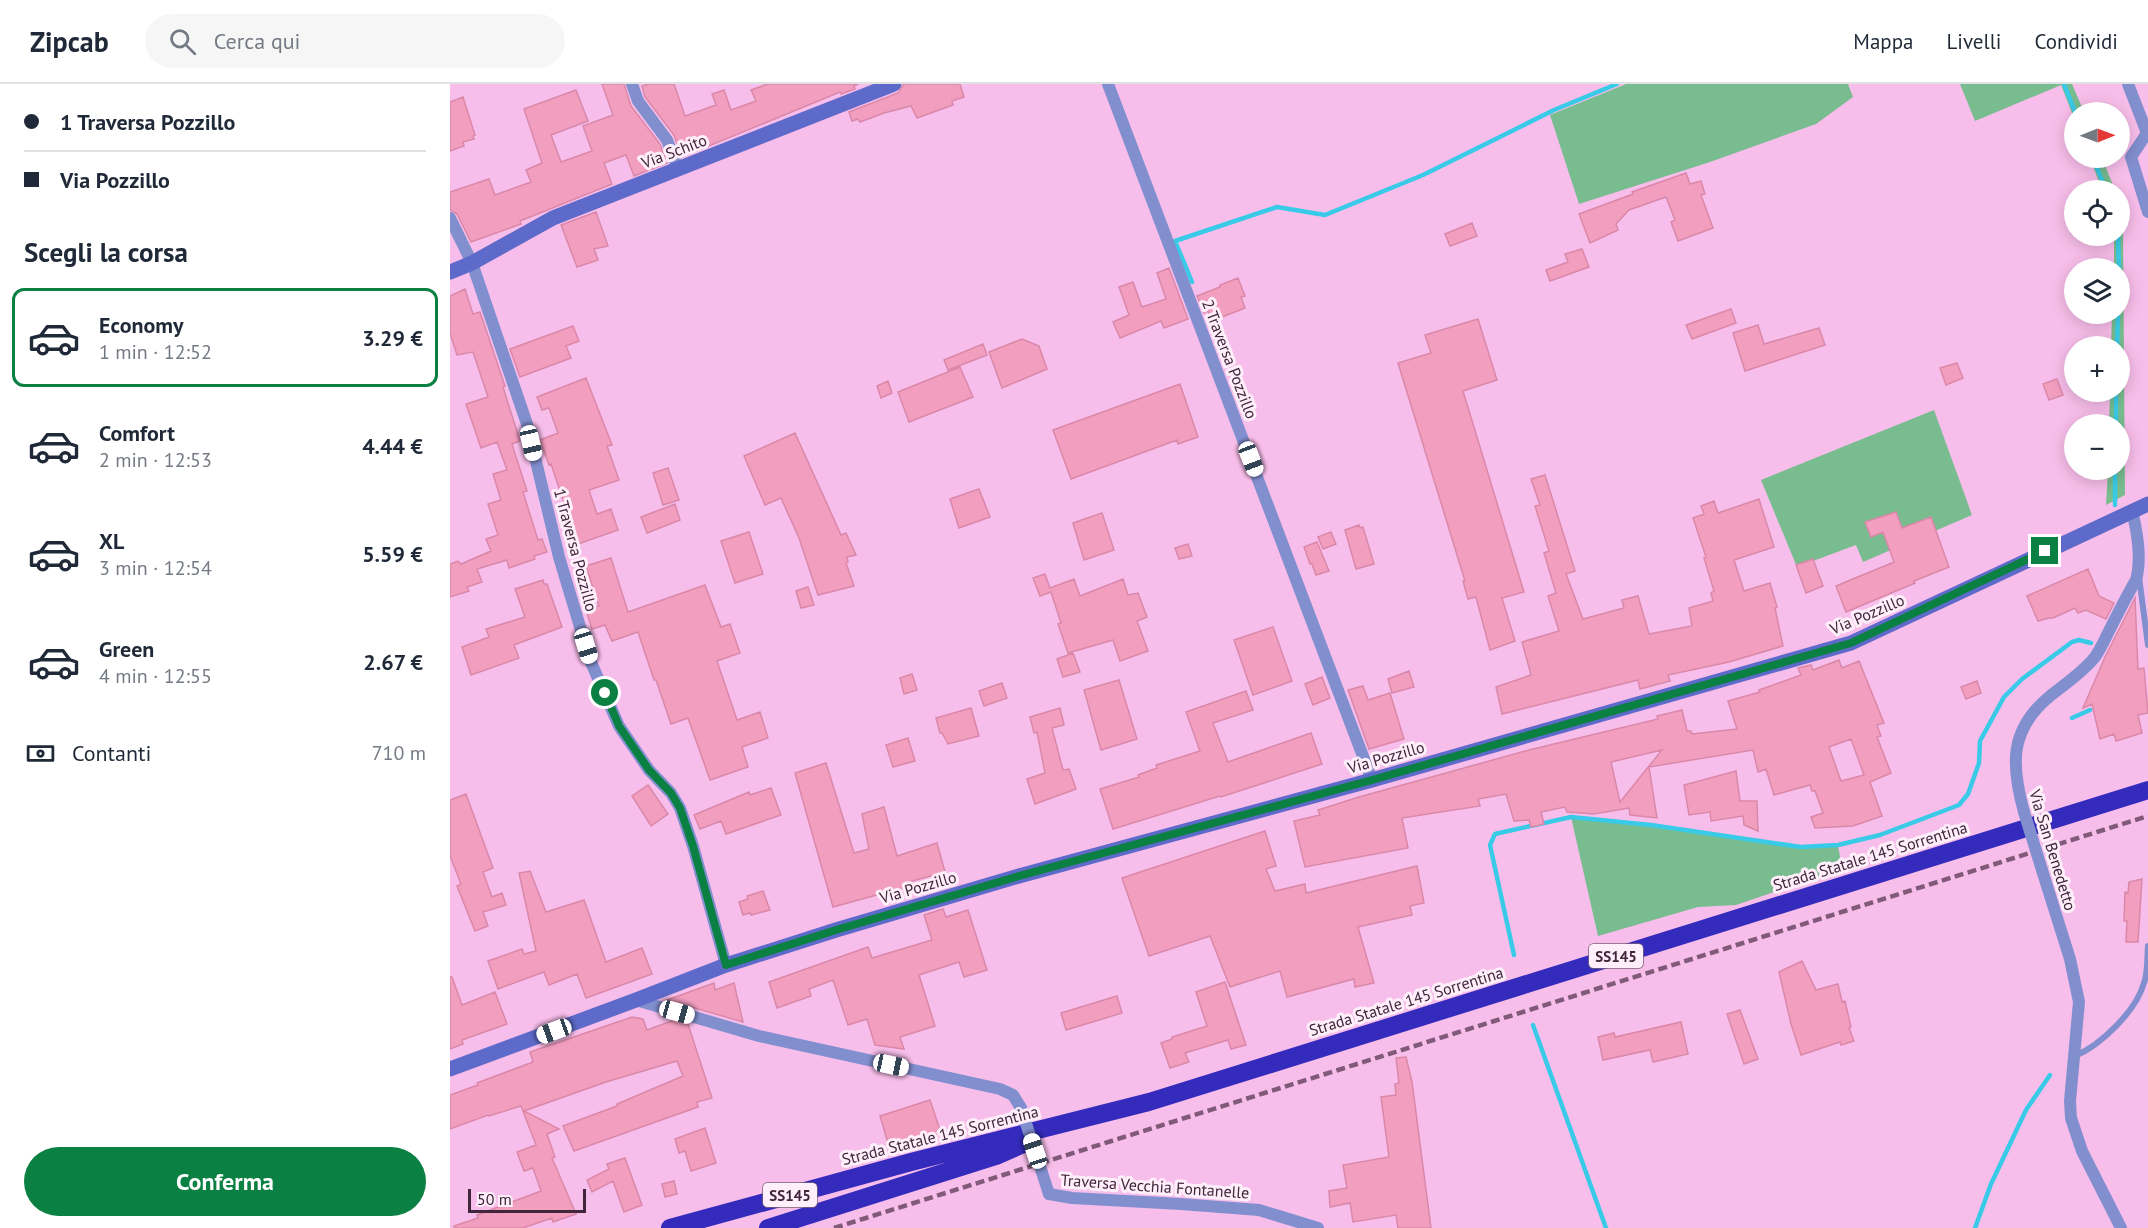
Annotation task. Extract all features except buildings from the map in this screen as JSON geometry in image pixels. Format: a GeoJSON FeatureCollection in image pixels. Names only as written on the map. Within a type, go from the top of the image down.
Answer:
{"type":"FeatureCollection","features":[{"type":"Feature","properties":{"kind":"highway","name":"Strada Statale 145 Sorrentina"},"geometry":{"type":"LineString","coordinates":[[670,1228],[910,1162],[1160,1099],[2148,790]]}},
{"type":"Feature","properties":{"kind":"highway"},"geometry":{"type":"LineString","coordinates":[[768,1228],[996,1156],[1084,1119]]}},
{"type":"Feature","properties":{"kind":"main road","name":"Via Schito"},"geometry":{"type":"LineString","coordinates":[[450,272],[472,263],[553,218],[894,84]]}},
{"type":"Feature","properties":{"kind":"main road","name":"Via Pozzillo"},"geometry":{"type":"LineString","coordinates":[[450,1069],[726,965],[836,930],[1019,876],[1372,780],[1851,643],[2148,504]]}},
{"type":"Feature","properties":{"kind":"street"},"geometry":{"type":"LineString","coordinates":[[632,84],[638,101],[667,140],[678,169]]}},
{"type":"Feature","properties":{"kind":"street","name":"2 Traversa Pozzillo"},"geometry":{"type":"LineString","coordinates":[[1108,84],[1372,780]]}},
{"type":"Feature","properties":{"kind":"street"},"geometry":{"type":"LineString","coordinates":[[2128,84],[2147,133],[2132,152],[2131,160],[2148,212]]}},
{"type":"Feature","properties":{"kind":"street"},"geometry":{"type":"LineString","coordinates":[[450,218],[472,263]]}},
{"type":"Feature","properties":{"kind":"street","name":"1 Traversa Pozzillo"},"geometry":{"type":"LineString","coordinates":[[472,263],[527,424],[559,557],[590,660],[619,726],[649,770],[671,793],[680,808],[726,965]]}},
{"type":"Feature","properties":{"kind":"street","name":"Via San Benedetto"},"geometry":{"type":"LineString","coordinates":[[2121,1228],[2094,1177],[2075,1134],[2071,1118],[2070,1101],[2079,1002],[2076,980],[2024,812],[2014,771],[2014,756],[2018,739],[2034,710],[2076,676],[2095,656],[2136,580],[2139,570],[2138,544],[2132,510]]}},
{"type":"Feature","properties":{"kind":"street","name":"Traversa Vecchia Fontanelle"},"geometry":{"type":"LineString","coordinates":[[636,1000],[759,1036],[1000,1089],[1013,1095],[1021,1108],[1049,1194],[1072,1198],[1259,1210],[1318,1228]]}},
{"type":"Feature","properties":{"kind":"lane"},"geometry":{"type":"LineString","coordinates":[[2139,570],[2148,645]]}},
{"type":"Feature","properties":{"kind":"lane"},"geometry":{"type":"LineString","coordinates":[[2075,1056],[2088,1051],[2100,1041],[2136,1000],[2144,983],[2148,946]]}},
{"type":"Feature","properties":{"kind":"green space"},"geometry":{"type":"Polygon","coordinates":[[[1626,84],[1848,84],[1853,97],[1816,124],[1710,162],[1579,204],[1550,115],[1626,84]]]}},
{"type":"Feature","properties":{"kind":"green space"},"geometry":{"type":"Polygon","coordinates":[[[1960,84],[2072,84],[2080,102],[2068,102],[2061,85],[1975,121],[1960,84]]]}},
{"type":"Feature","properties":{"kind":"green space"},"geometry":{"type":"Polygon","coordinates":[[[2094,168],[2106,168],[2111,180],[2098,180],[2094,168]]]}},
{"type":"Feature","properties":{"kind":"green space"},"geometry":{"type":"Polygon","coordinates":[[[2114,246],[2123,246],[2123,258],[2114,258],[2114,246]]]}},
{"type":"Feature","properties":{"kind":"green space"},"geometry":{"type":"Polygon","coordinates":[[[2112,324],[2124,324],[2124,336],[2111,336],[2112,324]]]}},
{"type":"Feature","properties":{"kind":"green space"},"geometry":{"type":"Polygon","coordinates":[[[2110,402],[2124,402],[2124,414],[2109,414],[2110,402]]]}},
{"type":"Feature","properties":{"kind":"green space"},"geometry":{"type":"Polygon","coordinates":[[[1934,410],[1972,515],[1863,562],[1856,545],[1797,567],[1761,480],[1934,410]]]}},
{"type":"Feature","properties":{"kind":"green space"},"geometry":{"type":"Polygon","coordinates":[[[2107,480],[2125,480],[2125,495],[2106,505],[2107,480]]]}},
{"type":"Feature","properties":{"kind":"green space"},"geometry":{"type":"Polygon","coordinates":[[[1571,817],[1651,825],[1801,847],[1838,845],[1842,869],[1736,905],[1698,907],[1598,936],[1571,817]]]}},
{"type":"Feature","properties":{"kind":"waterway"},"geometry":{"type":"LineString","coordinates":[[1192,282],[1175,241],[1277,207],[1325,215],[1423,175],[1554,110],[1617,84]]}},
{"type":"Feature","properties":{"kind":"waterway"},"geometry":{"type":"LineString","coordinates":[[2064,84],[2071,102]]}},
{"type":"Feature","properties":{"kind":"waterway"},"geometry":{"type":"LineString","coordinates":[[2097,168],[2102,180]]}},
{"type":"Feature","properties":{"kind":"waterway"},"geometry":{"type":"LineString","coordinates":[[2118,246],[2119,258]]}},
{"type":"Feature","properties":{"kind":"waterway"},"geometry":{"type":"LineString","coordinates":[[2117,336],[2118,324]]}},
{"type":"Feature","properties":{"kind":"waterway"},"geometry":{"type":"LineString","coordinates":[[2116,402],[2116,414]]}},
{"type":"Feature","properties":{"kind":"waterway"},"geometry":{"type":"LineString","coordinates":[[2115,480],[2115,505]]}},
{"type":"Feature","properties":{"kind":"waterway"},"geometry":{"type":"LineString","coordinates":[[1514,955],[1490,845],[1495,834],[1571,817],[1651,825],[1801,847],[1838,845],[1880,835],[1959,805],[1968,794],[1979,763],[1980,741],[2004,697],[2022,679],[2072,642],[2079,640],[2091,643]]}},
{"type":"Feature","properties":{"kind":"waterway"},"geometry":{"type":"LineString","coordinates":[[2072,718],[2090,710]]}},
{"type":"Feature","properties":{"kind":"waterway"},"geometry":{"type":"LineString","coordinates":[[1533,1025],[1606,1228]]}},
{"type":"Feature","properties":{"kind":"waterway"},"geometry":{"type":"LineString","coordinates":[[1975,1228],[1991,1184],[2026,1110],[2050,1075]]}},
{"type":"Feature","properties":{"kind":"railway"},"geometry":{"type":"LineString","coordinates":[[834,1228],[2148,816]]}},
{"type":"Feature","properties":{"kind":"route"},"geometry":{"type":"LineString","coordinates":[[605,693],[619,726],[649,770],[671,793],[680,808],[726,965],[1019,876],[1372,780],[1851,643],[2045,551]]}}]}
